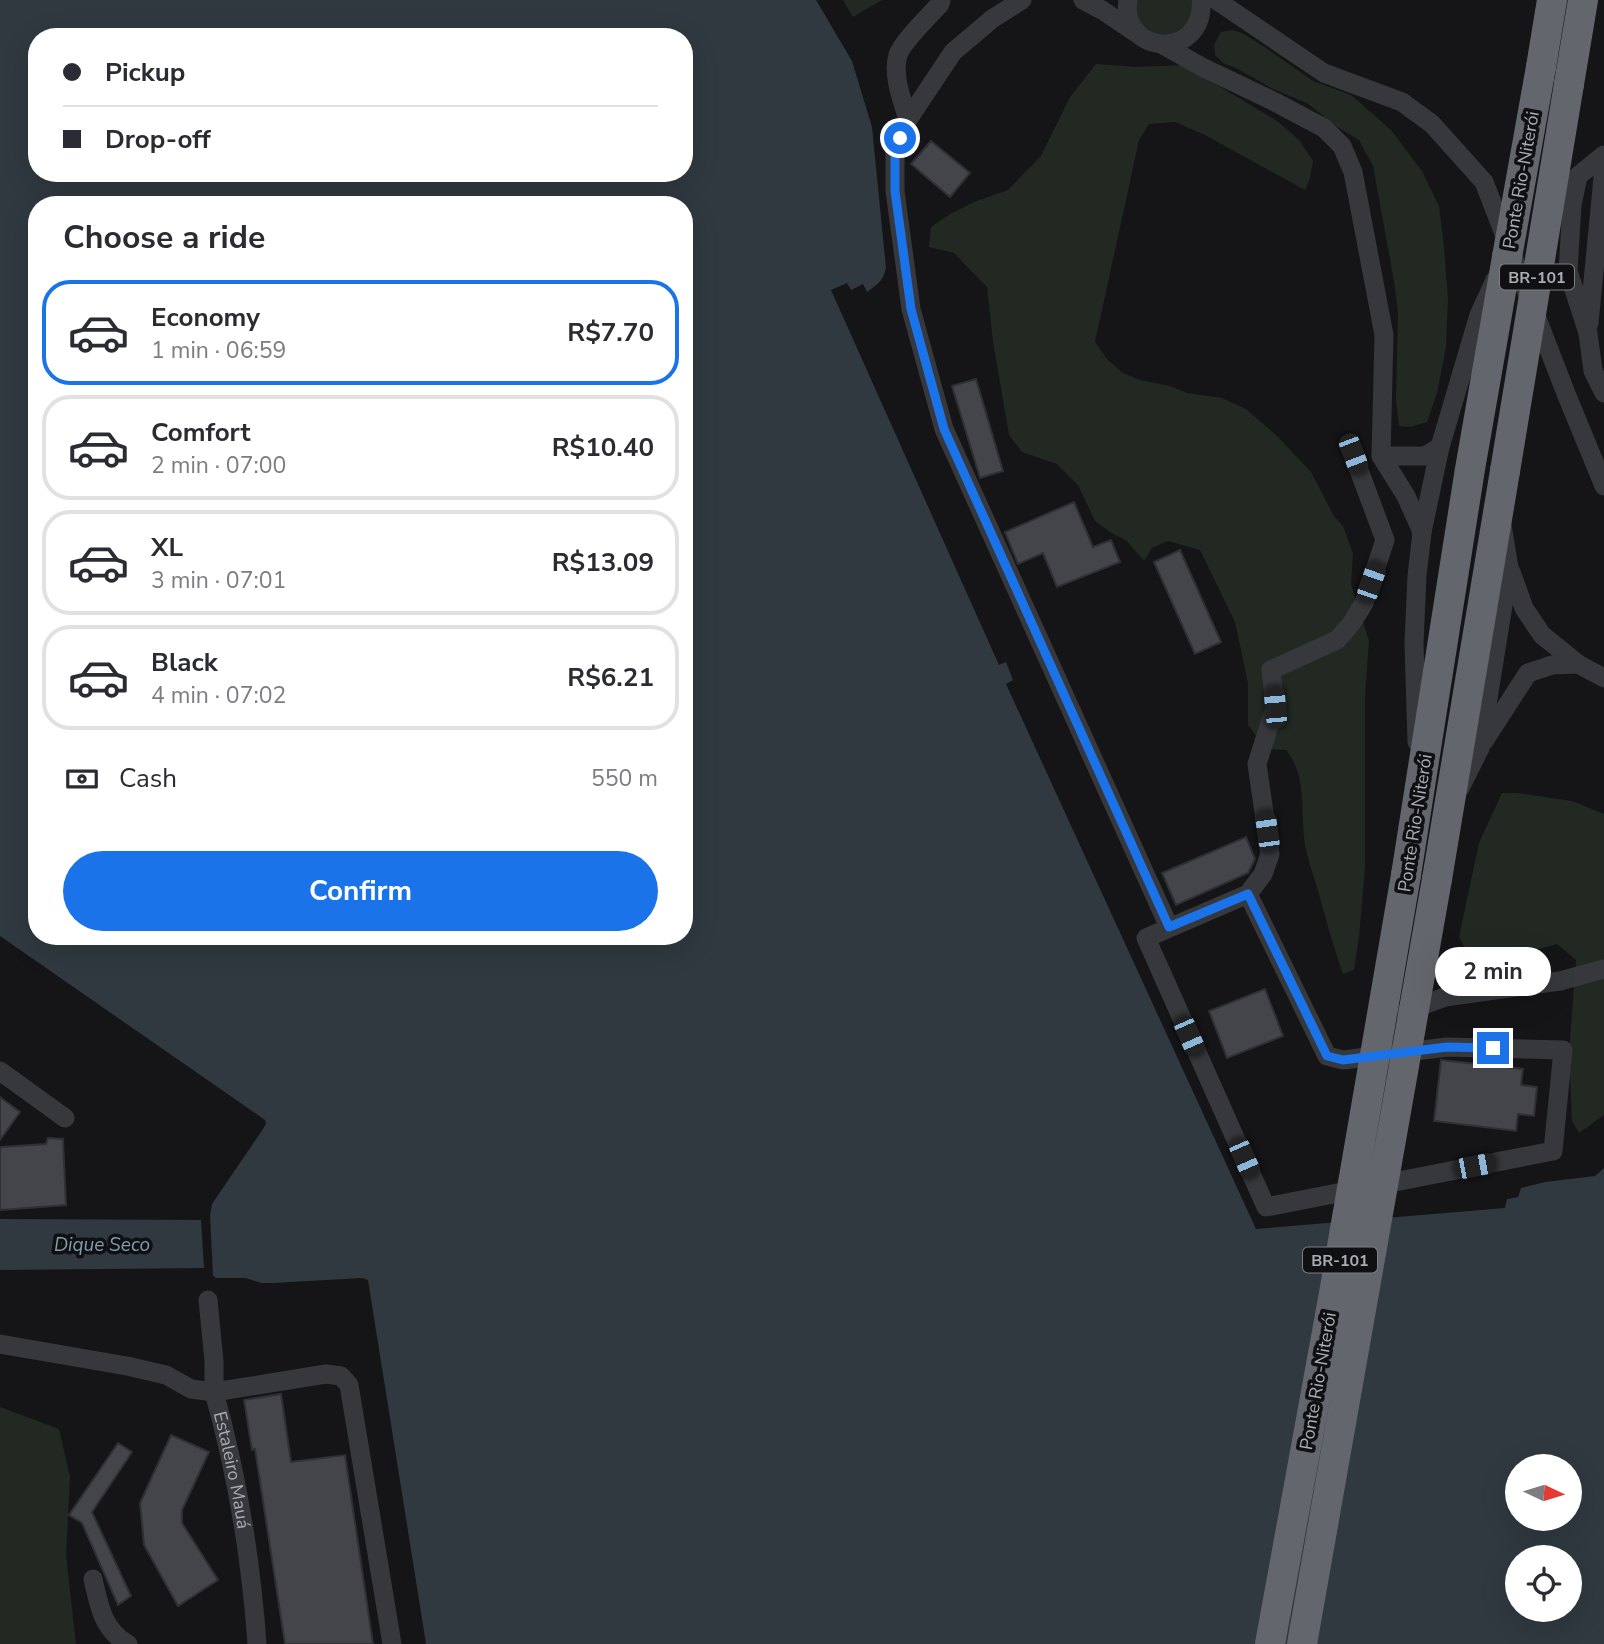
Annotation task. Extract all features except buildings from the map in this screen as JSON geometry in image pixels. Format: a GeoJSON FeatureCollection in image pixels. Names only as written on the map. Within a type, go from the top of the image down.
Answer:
{"type":"FeatureCollection","features":[{"type":"Feature","properties":{"kind":"highway","name":"Ponte Rio-Niterói"},"geometry":{"type":"LineString","coordinates":[[1270,1644],[1334,1299],[1419,801],[1470,469],[1552,0]]}},
{"type":"Feature","properties":{"kind":"highway","name":"Ponte Rio-Niterói"},"geometry":{"type":"LineString","coordinates":[[1302,1644],[1450,808],[1583,0]]}},
{"type":"Feature","properties":{"kind":"lane"},"geometry":{"type":"LineString","coordinates":[[908,119],[897,80],[898,54],[942,0]]}},
{"type":"Feature","properties":{"kind":"lane"},"geometry":{"type":"LineString","coordinates":[[1022,0],[992,19],[953,52],[908,119],[895,152],[895,191],[911,309],[944,429],[1169,927]]}},
{"type":"Feature","properties":{"kind":"lane"},"geometry":{"type":"LineString","coordinates":[[1083,0],[1151,43],[1163,45],[1185,39],[1196,27],[1201,12],[1201,0]]}},
{"type":"Feature","properties":{"kind":"lane"},"geometry":{"type":"LineString","coordinates":[[1128,0],[1128,18],[1141,37]]}},
{"type":"Feature","properties":{"kind":"lane"},"geometry":{"type":"LineString","coordinates":[[1216,0],[1324,73],[1402,102],[1432,124],[1484,182],[1604,486]]}},
{"type":"Feature","properties":{"kind":"lane"},"geometry":{"type":"LineString","coordinates":[[1196,27],[1235,14]]}},
{"type":"Feature","properties":{"kind":"lane"},"geometry":{"type":"LineString","coordinates":[[1196,27],[1202,67]]}},
{"type":"Feature","properties":{"kind":"lane"},"geometry":{"type":"LineString","coordinates":[[1163,45],[1324,128],[1342,146],[1353,172],[1384,335],[1381,456],[1406,496],[1422,532]]}},
{"type":"Feature","properties":{"kind":"lane"},"geometry":{"type":"LineString","coordinates":[[1604,155],[1578,177],[1572,205],[1568,271],[1588,333],[1593,371],[1604,393]]}},
{"type":"Feature","properties":{"kind":"lane"},"geometry":{"type":"LineString","coordinates":[[1588,333],[1604,167]]}},
{"type":"Feature","properties":{"kind":"lane"},"geometry":{"type":"LineString","coordinates":[[1484,182],[1572,205]]}},
{"type":"Feature","properties":{"kind":"lane"},"geometry":{"type":"LineString","coordinates":[[1419,801],[1414,643],[1422,532],[1443,438],[1479,315],[1507,257]]}},
{"type":"Feature","properties":{"kind":"lane"},"geometry":{"type":"LineString","coordinates":[[1381,456],[1425,456],[1443,438]]}},
{"type":"Feature","properties":{"kind":"lane"},"geometry":{"type":"LineString","coordinates":[[1248,894],[1327,1056],[1343,1060],[1447,1047],[1563,1050],[1553,1150],[1266,1207],[1146,938],[1248,894],[1263,874],[1270,854],[1257,764],[1275,707],[1271,670],[1337,640],[1352,624],[1364,603],[1385,540],[1353,454]]}},
{"type":"Feature","properties":{"kind":"lane"},"geometry":{"type":"LineString","coordinates":[[1499,506],[1509,568],[1524,608],[1542,635],[1578,663],[1604,678]]}},
{"type":"Feature","properties":{"kind":"lane"},"geometry":{"type":"LineString","coordinates":[[1480,748],[1509,568]]}},
{"type":"Feature","properties":{"kind":"lane"},"geometry":{"type":"LineString","coordinates":[[1450,808],[1480,748],[1528,673],[1552,665],[1578,663]]}},
{"type":"Feature","properties":{"kind":"lane"},"geometry":{"type":"LineString","coordinates":[[1343,1060],[1396,1015],[1445,997],[1560,981],[1604,969]]}},
{"type":"Feature","properties":{"kind":"lane"},"geometry":{"type":"LineString","coordinates":[[0,1071],[65,1118]]}},
{"type":"Feature","properties":{"kind":"lane"},"geometry":{"type":"LineString","coordinates":[[208,1300],[215,1392],[326,1374],[341,1377],[349,1385],[392,1644]]}},
{"type":"Feature","properties":{"kind":"lane","name":"Estaleiro Mauá"},"geometry":{"type":"LineString","coordinates":[[0,1344],[153,1372],[166,1375],[191,1389],[215,1392],[233,1463],[253,1585],[257,1644]]}},
{"type":"Feature","properties":{"kind":"lane"},"geometry":{"type":"LineString","coordinates":[[93,1579],[101,1612],[115,1637],[128,1644]]}},
{"type":"Feature","properties":{"kind":"shaded area"},"geometry":{"type":"Polygon","coordinates":[[[843,0],[882,0],[853,17],[843,0]]]}},
{"type":"Feature","properties":{"kind":"shaded area"},"geometry":{"type":"Polygon","coordinates":[[[1136,0],[1191,0],[1191,15],[1185,25],[1176,32],[1153,33],[1137,16],[1136,0]]]}},
{"type":"Feature","properties":{"kind":"shaded area"},"geometry":{"type":"Polygon","coordinates":[[[1232,30],[1263,46],[1313,81],[1351,95],[1391,130],[1422,171],[1439,206],[1448,298],[1446,347],[1437,393],[1427,422],[1410,427],[1399,426],[1396,401],[1398,313],[1373,166],[1359,140],[1307,103],[1223,63],[1215,55],[1214,45],[1221,32],[1232,30]]]}},
{"type":"Feature","properties":{"kind":"shaded area"},"geometry":{"type":"Polygon","coordinates":[[[1096,64],[1135,67],[1184,65],[1277,121],[1299,140],[1313,161],[1305,190],[1203,134],[1175,122],[1149,124],[1139,140],[1095,342],[1107,359],[1123,373],[1187,393],[1222,398],[1246,409],[1278,437],[1311,472],[1334,516],[1343,526],[1353,553],[1351,584],[1369,641],[1365,695],[1365,867],[1354,970],[1343,974],[1304,841],[1298,774],[1286,750],[1266,749],[1248,725],[1248,683],[1235,622],[1200,550],[1168,541],[1152,548],[1144,561],[1127,541],[1095,521],[1078,485],[1057,464],[1022,452],[1009,435],[993,342],[987,287],[954,253],[929,247],[931,227],[974,202],[1008,190],[1041,156],[1070,97],[1096,64]]]}},
{"type":"Feature","properties":{"kind":"shaded area"},"geometry":{"type":"Polygon","coordinates":[[[1502,793],[1572,801],[1604,814],[1604,1115],[1579,1133],[1572,1121],[1569,1053],[1576,960],[1557,944],[1472,962],[1459,937],[1479,843],[1502,793]]]}},
{"type":"Feature","properties":{"kind":"shaded area"},"geometry":{"type":"Polygon","coordinates":[[[0,1407],[59,1429],[70,1477],[66,1555],[76,1644],[0,1644],[0,1407]]]}},
{"type":"Feature","properties":{"kind":"water"},"geometry":{"type":"Polygon","coordinates":[[[0,0],[816,0],[852,61],[872,127],[886,268],[880,282],[867,292],[863,284],[851,290],[847,283],[831,290],[999,665],[1006,662],[1013,680],[1006,684],[1256,1229],[1505,1208],[1507,1199],[1518,1197],[1521,1188],[1595,1176],[1604,1168],[1604,1644],[426,1644],[368,1280],[362,1278],[262,1283],[245,1278],[213,1276],[210,1215],[212,1204],[266,1124],[265,1120],[0,936],[0,0]]]}},
{"type":"Feature","properties":{"kind":"water","name":"Dique Seco"},"geometry":{"type":"Polygon","coordinates":[[[0,1219],[201,1220],[204,1268],[0,1270],[0,1219]]]}},
{"type":"Feature","properties":{"kind":"route"},"geometry":{"type":"LineString","coordinates":[[900,138],[895,152],[895,191],[911,309],[944,429],[1169,927],[1248,894],[1327,1056],[1343,1060],[1447,1047],[1493,1048]]}}]}
